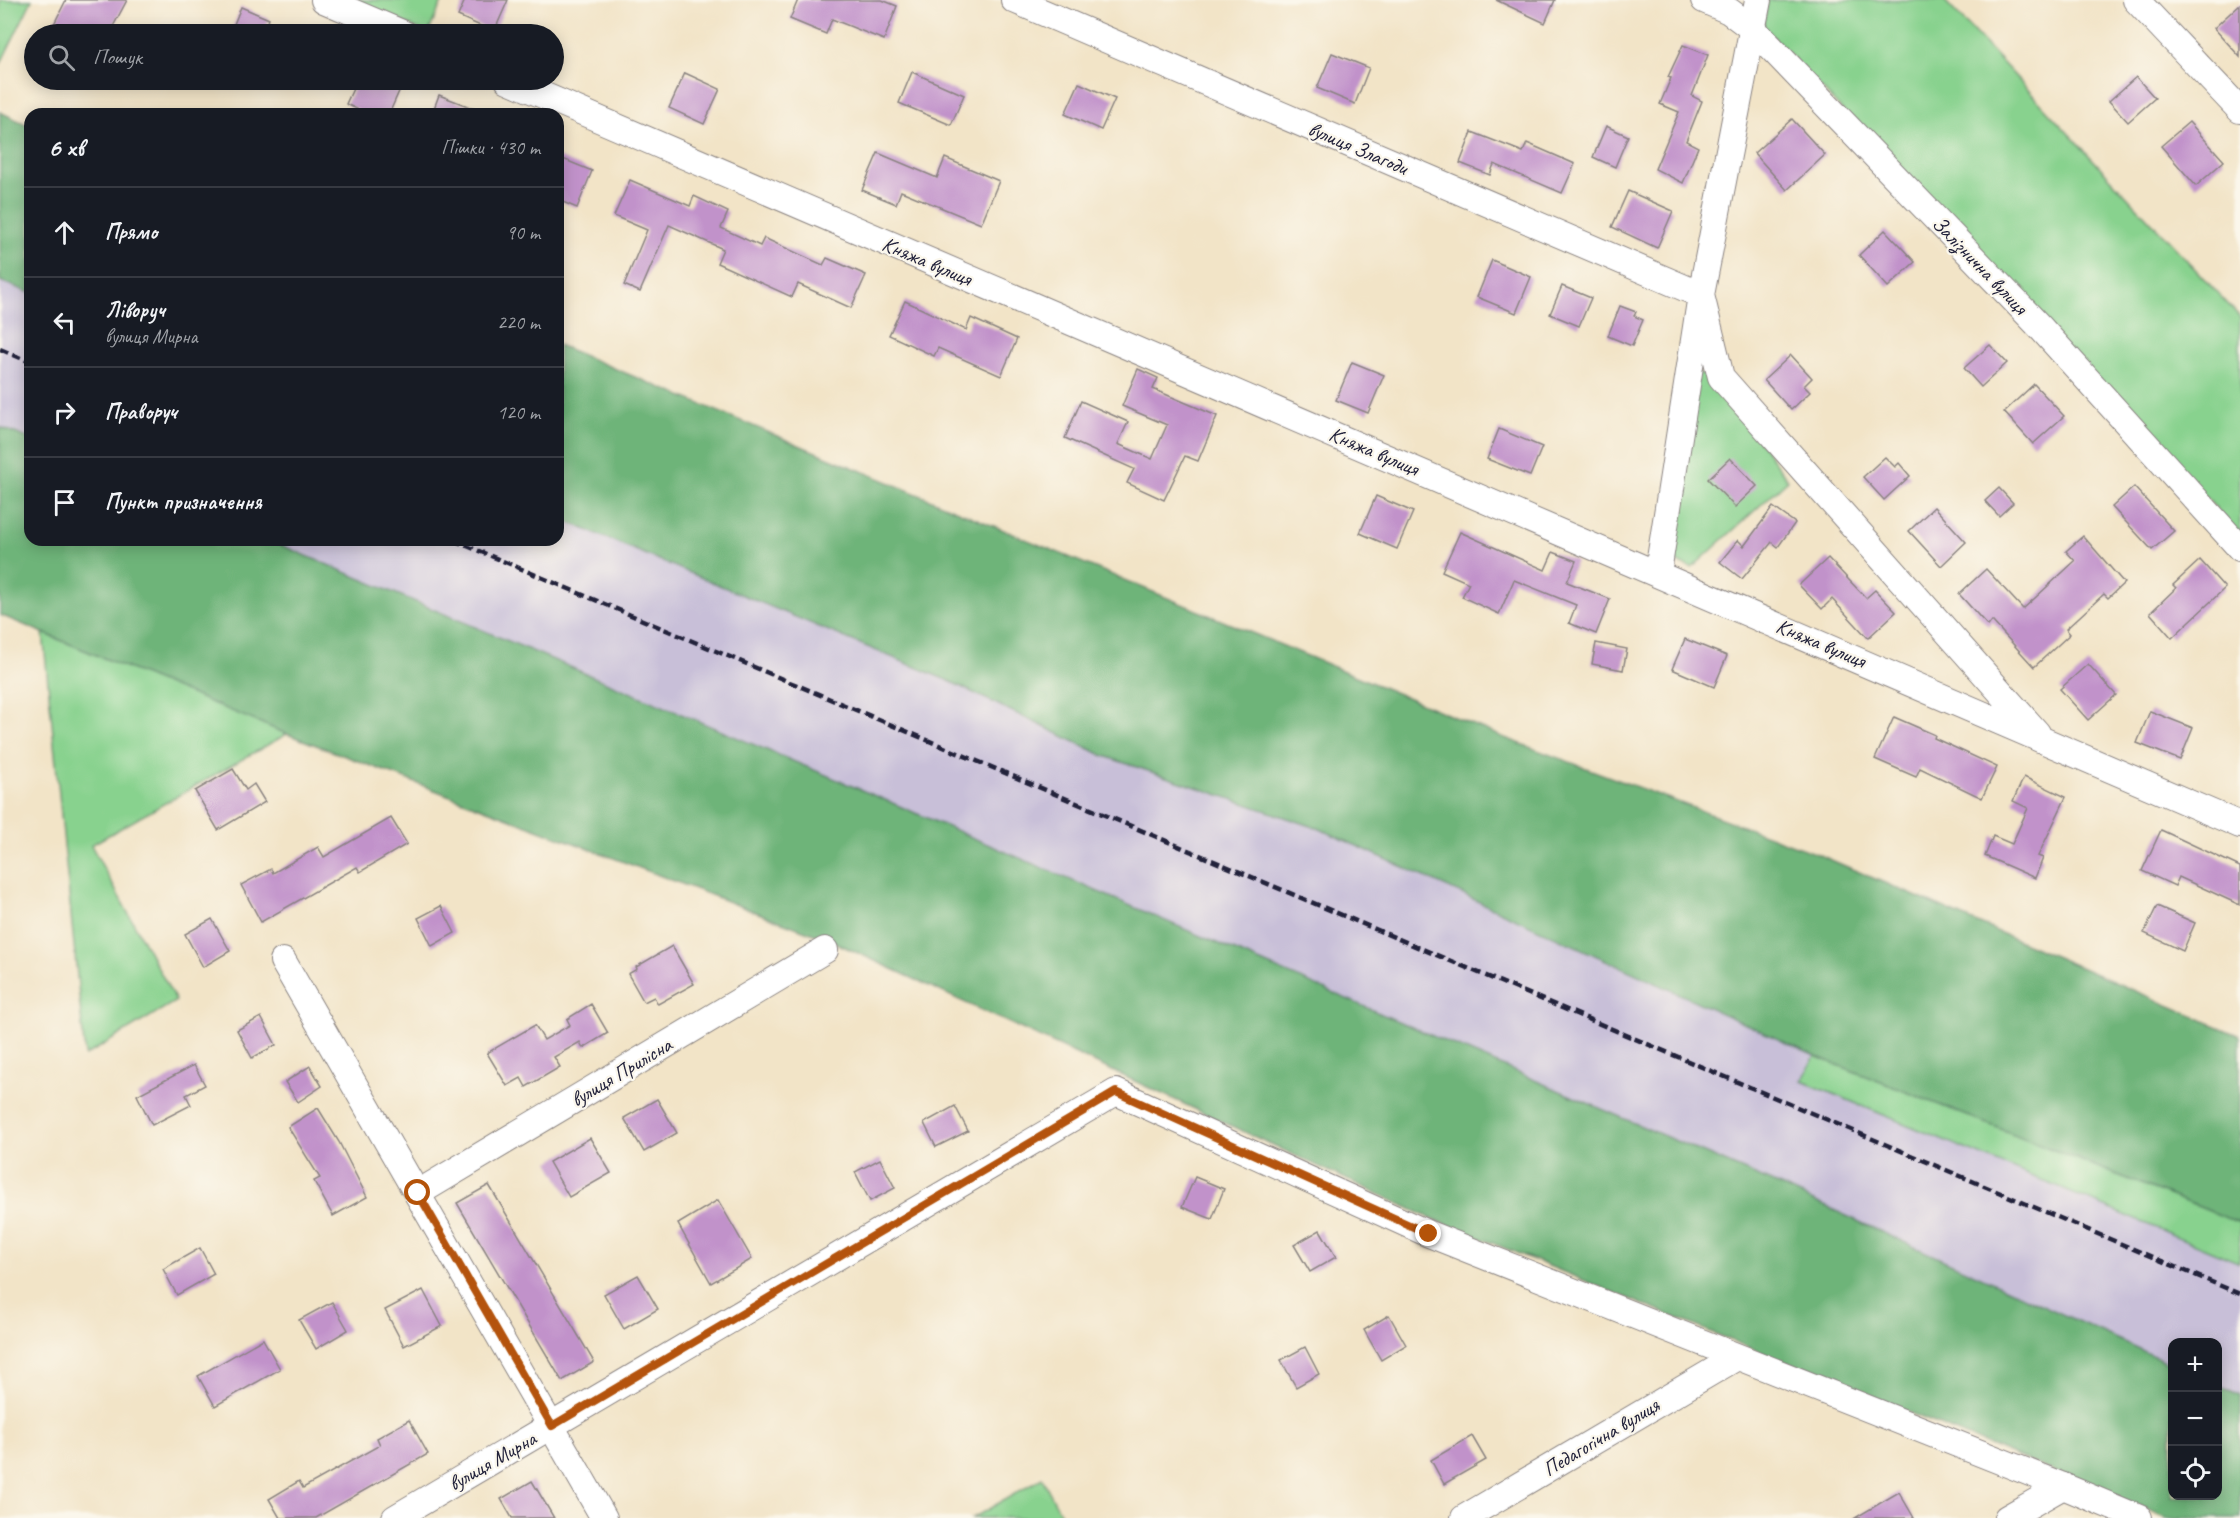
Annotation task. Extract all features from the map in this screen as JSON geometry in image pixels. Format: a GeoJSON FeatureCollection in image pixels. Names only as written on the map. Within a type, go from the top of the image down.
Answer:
{"type":"FeatureCollection","features":[{"type":"Feature","properties":{"kind":"street"},"geometry":{"type":"LineString","coordinates":[[324,0],[380,24]]}},
{"type":"Feature","properties":{"kind":"street","name":"вулиця Злагоди"},"geometry":{"type":"LineString","coordinates":[[1014,0],[1701,295]]}},
{"type":"Feature","properties":{"kind":"street","name":"Залізнична вулиця"},"geometry":{"type":"LineString","coordinates":[[1704,0],[1729,11],[1753,29],[2038,326],[2240,548]]}},
{"type":"Feature","properties":{"kind":"street"},"geometry":{"type":"LineString","coordinates":[[1658,572],[1701,295],[1758,0]]}},
{"type":"Feature","properties":{"kind":"street"},"geometry":{"type":"LineString","coordinates":[[2136,0],[2240,110]]}},
{"type":"Feature","properties":{"kind":"street","name":"Княжа вулиця"},"geometry":{"type":"LineString","coordinates":[[531,90],[931,263],[1658,572],[2240,825]]}},
{"type":"Feature","properties":{"kind":"street"},"geometry":{"type":"LineString","coordinates":[[1701,295],[1721,377],[2041,738]]}},
{"type":"Feature","properties":{"kind":"street","name":"вулиця Прилісна"},"geometry":{"type":"LineString","coordinates":[[418,1193],[825,950]]}},
{"type":"Feature","properties":{"kind":"street"},"geometry":{"type":"LineString","coordinates":[[283,961],[604,1518]]}},
{"type":"Feature","properties":{"kind":"street","name":"вулиця Мирна"},"geometry":{"type":"LineString","coordinates":[[395,1518],[1116,1092],[1429,1234],[1737,1357]]}},
{"type":"Feature","properties":{"kind":"street"},"geometry":{"type":"LineString","coordinates":[[1737,1357],[2139,1518]]}},
{"type":"Feature","properties":{"kind":"street","name":"Педагогічна вулиця"},"geometry":{"type":"LineString","coordinates":[[1464,1518],[1737,1357]]}},
{"type":"Feature","properties":{"kind":"street"},"geometry":{"type":"LineString","coordinates":[[2007,1518],[2062,1486]]}},
{"type":"Feature","properties":{"kind":"shaded area"},"geometry":{"type":"Polygon","coordinates":[[[0,281],[24,291],[24,437],[0,427],[0,281]]]}},
{"type":"Feature","properties":{"kind":"shaded area"},"geometry":{"type":"Polygon","coordinates":[[[564,521],[949,681],[1104,756],[1320,829],[1815,1056],[1803,1081],[2240,1263],[2240,1395],[2222,1387],[2222,1338],[2168,1338],[2168,1362],[1785,1188],[890,802],[283,546],[564,546],[564,521]]]}},
{"type":"Feature","properties":{"kind":"green space"},"geometry":{"type":"Polygon","coordinates":[[[0,0],[32,0],[0,65],[0,0]]]}},
{"type":"Feature","properties":{"kind":"green space"},"geometry":{"type":"Polygon","coordinates":[[[351,0],[443,0],[432,24],[407,24],[351,0]]]}},
{"type":"Feature","properties":{"kind":"green space"},"geometry":{"type":"Polygon","coordinates":[[[1768,0],[1944,0],[2240,317],[2240,534],[1763,26],[1768,0]]]}},
{"type":"Feature","properties":{"kind":"green space"},"geometry":{"type":"Polygon","coordinates":[[[0,112],[24,123],[24,291],[0,281],[0,112]]]}},
{"type":"Feature","properties":{"kind":"green space"},"geometry":{"type":"Polygon","coordinates":[[[564,347],[1505,738],[1815,853],[2240,1036],[2240,1223],[1815,1056],[1320,829],[1104,756],[949,681],[564,521],[564,347]]]}},
{"type":"Feature","properties":{"kind":"green space"},"geometry":{"type":"Polygon","coordinates":[[[1697,372],[1713,378],[1788,480],[1692,568],[1667,559],[1697,372]]]}},
{"type":"Feature","properties":{"kind":"green space"},"geometry":{"type":"Polygon","coordinates":[[[0,427],[24,437],[24,546],[283,546],[890,802],[1785,1188],[2168,1362],[2168,1500],[2222,1500],[2222,1387],[2240,1395],[2240,1518],[2168,1518],[1428,1217],[832,941],[287,734],[0,615],[0,427]]]}},
{"type":"Feature","properties":{"kind":"green space"},"geometry":{"type":"Polygon","coordinates":[[[43,633],[287,734],[91,845],[176,1001],[85,1056],[43,633]]]}},
{"type":"Feature","properties":{"kind":"green space"},"geometry":{"type":"Polygon","coordinates":[[[1815,1056],[2240,1223],[2240,1263],[1802,1081],[1815,1056]]]}},
{"type":"Feature","properties":{"kind":"green space"},"geometry":{"type":"Polygon","coordinates":[[[1042,1478],[1063,1518],[973,1518],[1042,1478]]]}},
{"type":"Feature","properties":{"kind":"building"},"geometry":{"type":"Polygon","coordinates":[[[66,0],[127,0],[114,24],[54,24],[66,0]]]}},
{"type":"Feature","properties":{"kind":"building"},"geometry":{"type":"Polygon","coordinates":[[[465,0],[508,0],[498,24],[476,24],[458,16],[465,0]]]}},
{"type":"Feature","properties":{"kind":"building"},"geometry":{"type":"Polygon","coordinates":[[[798,0],[882,0],[897,6],[884,40],[832,19],[826,34],[790,19],[798,0]]]}},
{"type":"Feature","properties":{"kind":"building"},"geometry":{"type":"Polygon","coordinates":[[[1496,0],[1555,0],[1545,23],[1496,0]]]}},
{"type":"Feature","properties":{"kind":"building"},"geometry":{"type":"Polygon","coordinates":[[[2240,4],[2240,57],[2214,28],[2240,4]]]}},
{"type":"Feature","properties":{"kind":"building"},"geometry":{"type":"Polygon","coordinates":[[[241,7],[269,19],[267,24],[234,24],[241,7]]]}},
{"type":"Feature","properties":{"kind":"building"},"geometry":{"type":"Polygon","coordinates":[[[1683,45],[1708,55],[1692,96],[1702,101],[1686,141],[1698,147],[1683,183],[1655,169],[1679,112],[1660,104],[1671,78],[1668,77],[1683,45]]]}},
{"type":"Feature","properties":{"kind":"building"},"geometry":{"type":"Polygon","coordinates":[[[1332,53],[1369,68],[1355,104],[1317,88],[1332,53]]]}},
{"type":"Feature","properties":{"kind":"building"},"geometry":{"type":"Polygon","coordinates":[[[912,72],[964,95],[951,125],[899,103],[912,72]]]}},
{"type":"Feature","properties":{"kind":"building"},"geometry":{"type":"Polygon","coordinates":[[[685,73],[720,89],[704,124],[669,108],[685,73]]]}},
{"type":"Feature","properties":{"kind":"building"},"geometry":{"type":"Polygon","coordinates":[[[2136,77],[2155,98],[2128,122],[2109,101],[2136,77]]]}},
{"type":"Feature","properties":{"kind":"building"},"geometry":{"type":"Polygon","coordinates":[[[1079,83],[1115,99],[1101,130],[1065,114],[1079,83]]]}},
{"type":"Feature","properties":{"kind":"building"},"geometry":{"type":"Polygon","coordinates":[[[352,90],[400,90],[392,108],[354,108],[346,104],[352,90]]]}},
{"type":"Feature","properties":{"kind":"building"},"geometry":{"type":"Polygon","coordinates":[[[439,95],[473,108],[434,108],[439,95]]]}},
{"type":"Feature","properties":{"kind":"building"},"geometry":{"type":"Polygon","coordinates":[[[1792,119],[1825,155],[1787,190],[1754,153],[1792,119]]]}},
{"type":"Feature","properties":{"kind":"building"},"geometry":{"type":"Polygon","coordinates":[[[2189,122],[2224,161],[2196,186],[2161,146],[2189,122]]]}},
{"type":"Feature","properties":{"kind":"building"},"geometry":{"type":"Polygon","coordinates":[[[1606,126],[1628,136],[1615,167],[1593,157],[1606,126]]]}},
{"type":"Feature","properties":{"kind":"building"},"geometry":{"type":"Polygon","coordinates":[[[1472,132],[1523,152],[1527,143],[1575,164],[1562,193],[1494,164],[1490,175],[1460,163],[1472,132]]]}},
{"type":"Feature","properties":{"kind":"building"},"geometry":{"type":"Polygon","coordinates":[[[878,153],[937,178],[945,158],[999,181],[981,224],[901,191],[896,204],[862,190],[878,153]]]}},
{"type":"Feature","properties":{"kind":"building"},"geometry":{"type":"Polygon","coordinates":[[[564,159],[592,171],[577,208],[564,203],[564,159]]]}},
{"type":"Feature","properties":{"kind":"building"},"geometry":{"type":"Polygon","coordinates":[[[630,180],[690,206],[694,196],[728,212],[721,228],[760,246],[764,238],[823,265],[827,258],[866,275],[851,308],[798,284],[792,297],[717,263],[723,249],[669,225],[640,292],[624,285],[647,230],[614,216],[630,180]]]}},
{"type":"Feature","properties":{"kind":"building"},"geometry":{"type":"Polygon","coordinates":[[[1628,191],[1673,211],[1657,248],[1612,227],[1628,191]]]}},
{"type":"Feature","properties":{"kind":"building"},"geometry":{"type":"Polygon","coordinates":[[[1885,230],[1915,262],[1888,287],[1859,255],[1885,230]]]}},
{"type":"Feature","properties":{"kind":"building"},"geometry":{"type":"Polygon","coordinates":[[[1492,260],[1531,277],[1516,313],[1477,297],[1492,260]]]}},
{"type":"Feature","properties":{"kind":"building"},"geometry":{"type":"Polygon","coordinates":[[[1562,286],[1591,298],[1579,326],[1550,314],[1562,286]]]}},
{"type":"Feature","properties":{"kind":"building"},"geometry":{"type":"Polygon","coordinates":[[[905,301],[966,330],[971,318],[1017,339],[1001,376],[938,348],[934,356],[889,335],[905,301]]]}},
{"type":"Feature","properties":{"kind":"building"},"geometry":{"type":"Polygon","coordinates":[[[1620,306],[1636,312],[1634,316],[1643,320],[1632,346],[1608,336],[1620,306]]]}},
{"type":"Feature","properties":{"kind":"building"},"geometry":{"type":"Polygon","coordinates":[[[1990,345],[2007,363],[1981,387],[1964,368],[1990,345]]]}},
{"type":"Feature","properties":{"kind":"building"},"geometry":{"type":"Polygon","coordinates":[[[1791,355],[1812,378],[1804,386],[1810,392],[1791,410],[1764,380],[1791,355]]]}},
{"type":"Feature","properties":{"kind":"building"},"geometry":{"type":"Polygon","coordinates":[[[1352,362],[1384,375],[1368,413],[1336,400],[1352,362]]]}},
{"type":"Feature","properties":{"kind":"building"},"geometry":{"type":"Polygon","coordinates":[[[1138,369],[1158,378],[1153,389],[1217,416],[1198,461],[1185,456],[1164,500],[1127,483],[1134,469],[1065,438],[1081,401],[1128,422],[1118,444],[1152,459],[1167,425],[1122,406],[1138,369]]]}},
{"type":"Feature","properties":{"kind":"building"},"geometry":{"type":"Polygon","coordinates":[[[2034,384],[2064,416],[2033,444],[2004,412],[2034,384]]]}},
{"type":"Feature","properties":{"kind":"building"},"geometry":{"type":"Polygon","coordinates":[[[1499,429],[1542,447],[1530,476],[1487,459],[1499,429]]]}},
{"type":"Feature","properties":{"kind":"building"},"geometry":{"type":"Polygon","coordinates":[[[1885,457],[1895,467],[1899,463],[1910,476],[1884,500],[1863,477],[1885,457]]]}},
{"type":"Feature","properties":{"kind":"building"},"geometry":{"type":"Polygon","coordinates":[[[1730,458],[1757,486],[1735,507],[1708,479],[1730,458]]]}},
{"type":"Feature","properties":{"kind":"building"},"geometry":{"type":"Polygon","coordinates":[[[2134,487],[2174,531],[2152,550],[2112,507],[2134,487]]]}},
{"type":"Feature","properties":{"kind":"building"},"geometry":{"type":"Polygon","coordinates":[[[1999,488],[2013,503],[1999,516],[1985,501],[1999,488]]]}},
{"type":"Feature","properties":{"kind":"building"},"geometry":{"type":"Polygon","coordinates":[[[1376,496],[1413,512],[1397,549],[1360,533],[1376,496]]]}},
{"type":"Feature","properties":{"kind":"building"},"geometry":{"type":"Polygon","coordinates":[[[1773,507],[1795,523],[1778,547],[1772,542],[1742,579],[1720,562],[1738,540],[1744,546],[1773,507]]]}},
{"type":"Feature","properties":{"kind":"building"},"geometry":{"type":"Polygon","coordinates":[[[1934,507],[1966,542],[1941,566],[1909,531],[1934,507]]]}},
{"type":"Feature","properties":{"kind":"building"},"geometry":{"type":"Polygon","coordinates":[[[1460,532],[1545,570],[1553,552],[1576,561],[1567,582],[1610,599],[1596,634],[1569,623],[1576,605],[1514,580],[1499,614],[1462,597],[1469,583],[1442,571],[1460,532]]]}},
{"type":"Feature","properties":{"kind":"building"},"geometry":{"type":"Polygon","coordinates":[[[2083,536],[2124,583],[2108,598],[2104,594],[2066,629],[2070,634],[2034,667],[1992,621],[1988,626],[1959,594],[1986,569],[2023,609],[2075,561],[2066,551],[2083,536]]]}},
{"type":"Feature","properties":{"kind":"building"},"geometry":{"type":"Polygon","coordinates":[[[1828,558],[1866,598],[1875,590],[1896,612],[1868,638],[1832,599],[1822,609],[1799,585],[1828,558]]]}},
{"type":"Feature","properties":{"kind":"building"},"geometry":{"type":"Polygon","coordinates":[[[2200,560],[2225,588],[2172,638],[2150,613],[2176,588],[2173,585],[2200,560]]]}},
{"type":"Feature","properties":{"kind":"building"},"geometry":{"type":"Polygon","coordinates":[[[1685,639],[1727,656],[1714,687],[1672,669],[1685,639]]]}},
{"type":"Feature","properties":{"kind":"building"},"geometry":{"type":"Polygon","coordinates":[[[1596,643],[1627,649],[1623,670],[1592,664],[1596,643]]]}},
{"type":"Feature","properties":{"kind":"building"},"geometry":{"type":"Polygon","coordinates":[[[2088,664],[2116,695],[2088,720],[2060,689],[2088,664]]]}},
{"type":"Feature","properties":{"kind":"building"},"geometry":{"type":"Polygon","coordinates":[[[2150,711],[2193,728],[2180,760],[2137,743],[2150,711]]]}},
{"type":"Feature","properties":{"kind":"building"},"geometry":{"type":"Polygon","coordinates":[[[1894,717],[1997,767],[1982,798],[1920,768],[1916,777],[1875,759],[1894,717]]]}},
{"type":"Feature","properties":{"kind":"building"},"geometry":{"type":"Polygon","coordinates":[[[233,769],[246,790],[254,784],[265,802],[218,830],[195,791],[233,769]]]}},
{"type":"Feature","properties":{"kind":"building"},"geometry":{"type":"Polygon","coordinates":[[[2024,777],[2066,797],[2038,856],[2043,858],[2035,878],[1985,856],[1993,836],[2012,844],[2028,808],[2013,801],[2024,777]]]}},
{"type":"Feature","properties":{"kind":"building"},"geometry":{"type":"Polygon","coordinates":[[[391,818],[407,844],[360,872],[357,867],[261,922],[241,885],[271,869],[273,873],[318,847],[324,857],[391,818]]]}},
{"type":"Feature","properties":{"kind":"building"},"geometry":{"type":"Polygon","coordinates":[[[2161,830],[2240,867],[2240,905],[2179,877],[2175,886],[2142,871],[2161,830]]]}},
{"type":"Feature","properties":{"kind":"building"},"geometry":{"type":"Polygon","coordinates":[[[441,906],[455,933],[432,946],[418,918],[441,906]]]}},
{"type":"Feature","properties":{"kind":"building"},"geometry":{"type":"Polygon","coordinates":[[[2157,906],[2195,923],[2183,951],[2144,933],[2157,906]]]}},
{"type":"Feature","properties":{"kind":"building"},"geometry":{"type":"Polygon","coordinates":[[[212,919],[230,951],[203,967],[185,934],[212,919]]]}},
{"type":"Feature","properties":{"kind":"building"},"geometry":{"type":"Polygon","coordinates":[[[672,946],[694,984],[658,1004],[654,997],[644,1002],[628,974],[672,946]]]}},
{"type":"Feature","properties":{"kind":"building"},"geometry":{"type":"Polygon","coordinates":[[[591,1004],[608,1033],[583,1048],[580,1042],[554,1057],[560,1067],[526,1087],[521,1078],[507,1086],[487,1053],[535,1025],[544,1040],[570,1025],[567,1019],[591,1004]]]}},
{"type":"Feature","properties":{"kind":"building"},"geometry":{"type":"Polygon","coordinates":[[[261,1017],[276,1045],[252,1058],[237,1030],[261,1017]]]}},
{"type":"Feature","properties":{"kind":"building"},"geometry":{"type":"Polygon","coordinates":[[[194,1065],[205,1085],[186,1095],[191,1105],[152,1125],[137,1095],[194,1065]]]}},
{"type":"Feature","properties":{"kind":"building"},"geometry":{"type":"Polygon","coordinates":[[[310,1066],[322,1086],[298,1102],[285,1082],[310,1066]]]}},
{"type":"Feature","properties":{"kind":"building"},"geometry":{"type":"Polygon","coordinates":[[[657,1099],[677,1133],[644,1152],[624,1118],[657,1099]]]}},
{"type":"Feature","properties":{"kind":"building"},"geometry":{"type":"Polygon","coordinates":[[[955,1106],[968,1131],[936,1147],[924,1123],[955,1106]]]}},
{"type":"Feature","properties":{"kind":"building"},"geometry":{"type":"Polygon","coordinates":[[[318,1108],[339,1142],[367,1197],[333,1216],[314,1181],[320,1178],[288,1127],[318,1108]]]}},
{"type":"Feature","properties":{"kind":"building"},"geometry":{"type":"Polygon","coordinates":[[[590,1138],[611,1173],[569,1197],[549,1162],[590,1138]]]}},
{"type":"Feature","properties":{"kind":"building"},"geometry":{"type":"Polygon","coordinates":[[[880,1159],[895,1188],[870,1201],[855,1172],[880,1159]]]}},
{"type":"Feature","properties":{"kind":"building"},"geometry":{"type":"Polygon","coordinates":[[[1195,1177],[1224,1189],[1212,1219],[1182,1207],[1195,1177]]]}},
{"type":"Feature","properties":{"kind":"building"},"geometry":{"type":"Polygon","coordinates":[[[489,1185],[594,1362],[562,1381],[457,1203],[489,1185]]]}},
{"type":"Feature","properties":{"kind":"building"},"geometry":{"type":"Polygon","coordinates":[[[718,1200],[752,1259],[711,1283],[678,1224],[718,1200]]]}},
{"type":"Feature","properties":{"kind":"building"},"geometry":{"type":"Polygon","coordinates":[[[1320,1230],[1336,1257],[1310,1272],[1294,1245],[1320,1230]]]}},
{"type":"Feature","properties":{"kind":"building"},"geometry":{"type":"Polygon","coordinates":[[[200,1248],[214,1274],[177,1295],[163,1269],[200,1248]]]}},
{"type":"Feature","properties":{"kind":"building"},"geometry":{"type":"Polygon","coordinates":[[[638,1275],[658,1309],[624,1329],[604,1294],[638,1275]]]}},
{"type":"Feature","properties":{"kind":"building"},"geometry":{"type":"Polygon","coordinates":[[[423,1290],[442,1326],[404,1346],[385,1310],[423,1290]]]}},
{"type":"Feature","properties":{"kind":"building"},"geometry":{"type":"Polygon","coordinates":[[[332,1302],[348,1330],[316,1349],[299,1320],[332,1302]]]}},
{"type":"Feature","properties":{"kind":"building"},"geometry":{"type":"Polygon","coordinates":[[[1389,1315],[1406,1345],[1381,1360],[1364,1330],[1389,1315]]]}},
{"type":"Feature","properties":{"kind":"building"},"geometry":{"type":"Polygon","coordinates":[[[263,1339],[280,1369],[215,1406],[198,1376],[263,1339]]]}},
{"type":"Feature","properties":{"kind":"building"},"geometry":{"type":"Polygon","coordinates":[[[1305,1347],[1319,1374],[1296,1387],[1281,1360],[1305,1347]]]}},
{"type":"Feature","properties":{"kind":"building"},"geometry":{"type":"Polygon","coordinates":[[[409,1420],[428,1454],[316,1518],[280,1518],[269,1499],[299,1481],[303,1488],[380,1445],[377,1438],[409,1420]]]}},
{"type":"Feature","properties":{"kind":"building"},"geometry":{"type":"Polygon","coordinates":[[[1472,1436],[1486,1460],[1444,1484],[1431,1460],[1472,1436]]]}},
{"type":"Feature","properties":{"kind":"building"},"geometry":{"type":"Polygon","coordinates":[[[532,1481],[554,1518],[512,1518],[501,1499],[532,1481]]]}},
{"type":"Feature","properties":{"kind":"building"},"geometry":{"type":"Polygon","coordinates":[[[1899,1492],[1914,1518],[1855,1518],[1899,1492]]]}},
{"type":"Feature","properties":{"kind":"railway"},"geometry":{"type":"LineString","coordinates":[[0,349],[24,359]]}},
{"type":"Feature","properties":{"kind":"railway"},"geometry":{"type":"LineString","coordinates":[[467,546],[2240,1294]]}},
{"type":"Feature","properties":{"kind":"route"},"geometry":{"type":"LineString","coordinates":[[418,1193],[552,1426],[1116,1092],[1429,1234]]}}]}
